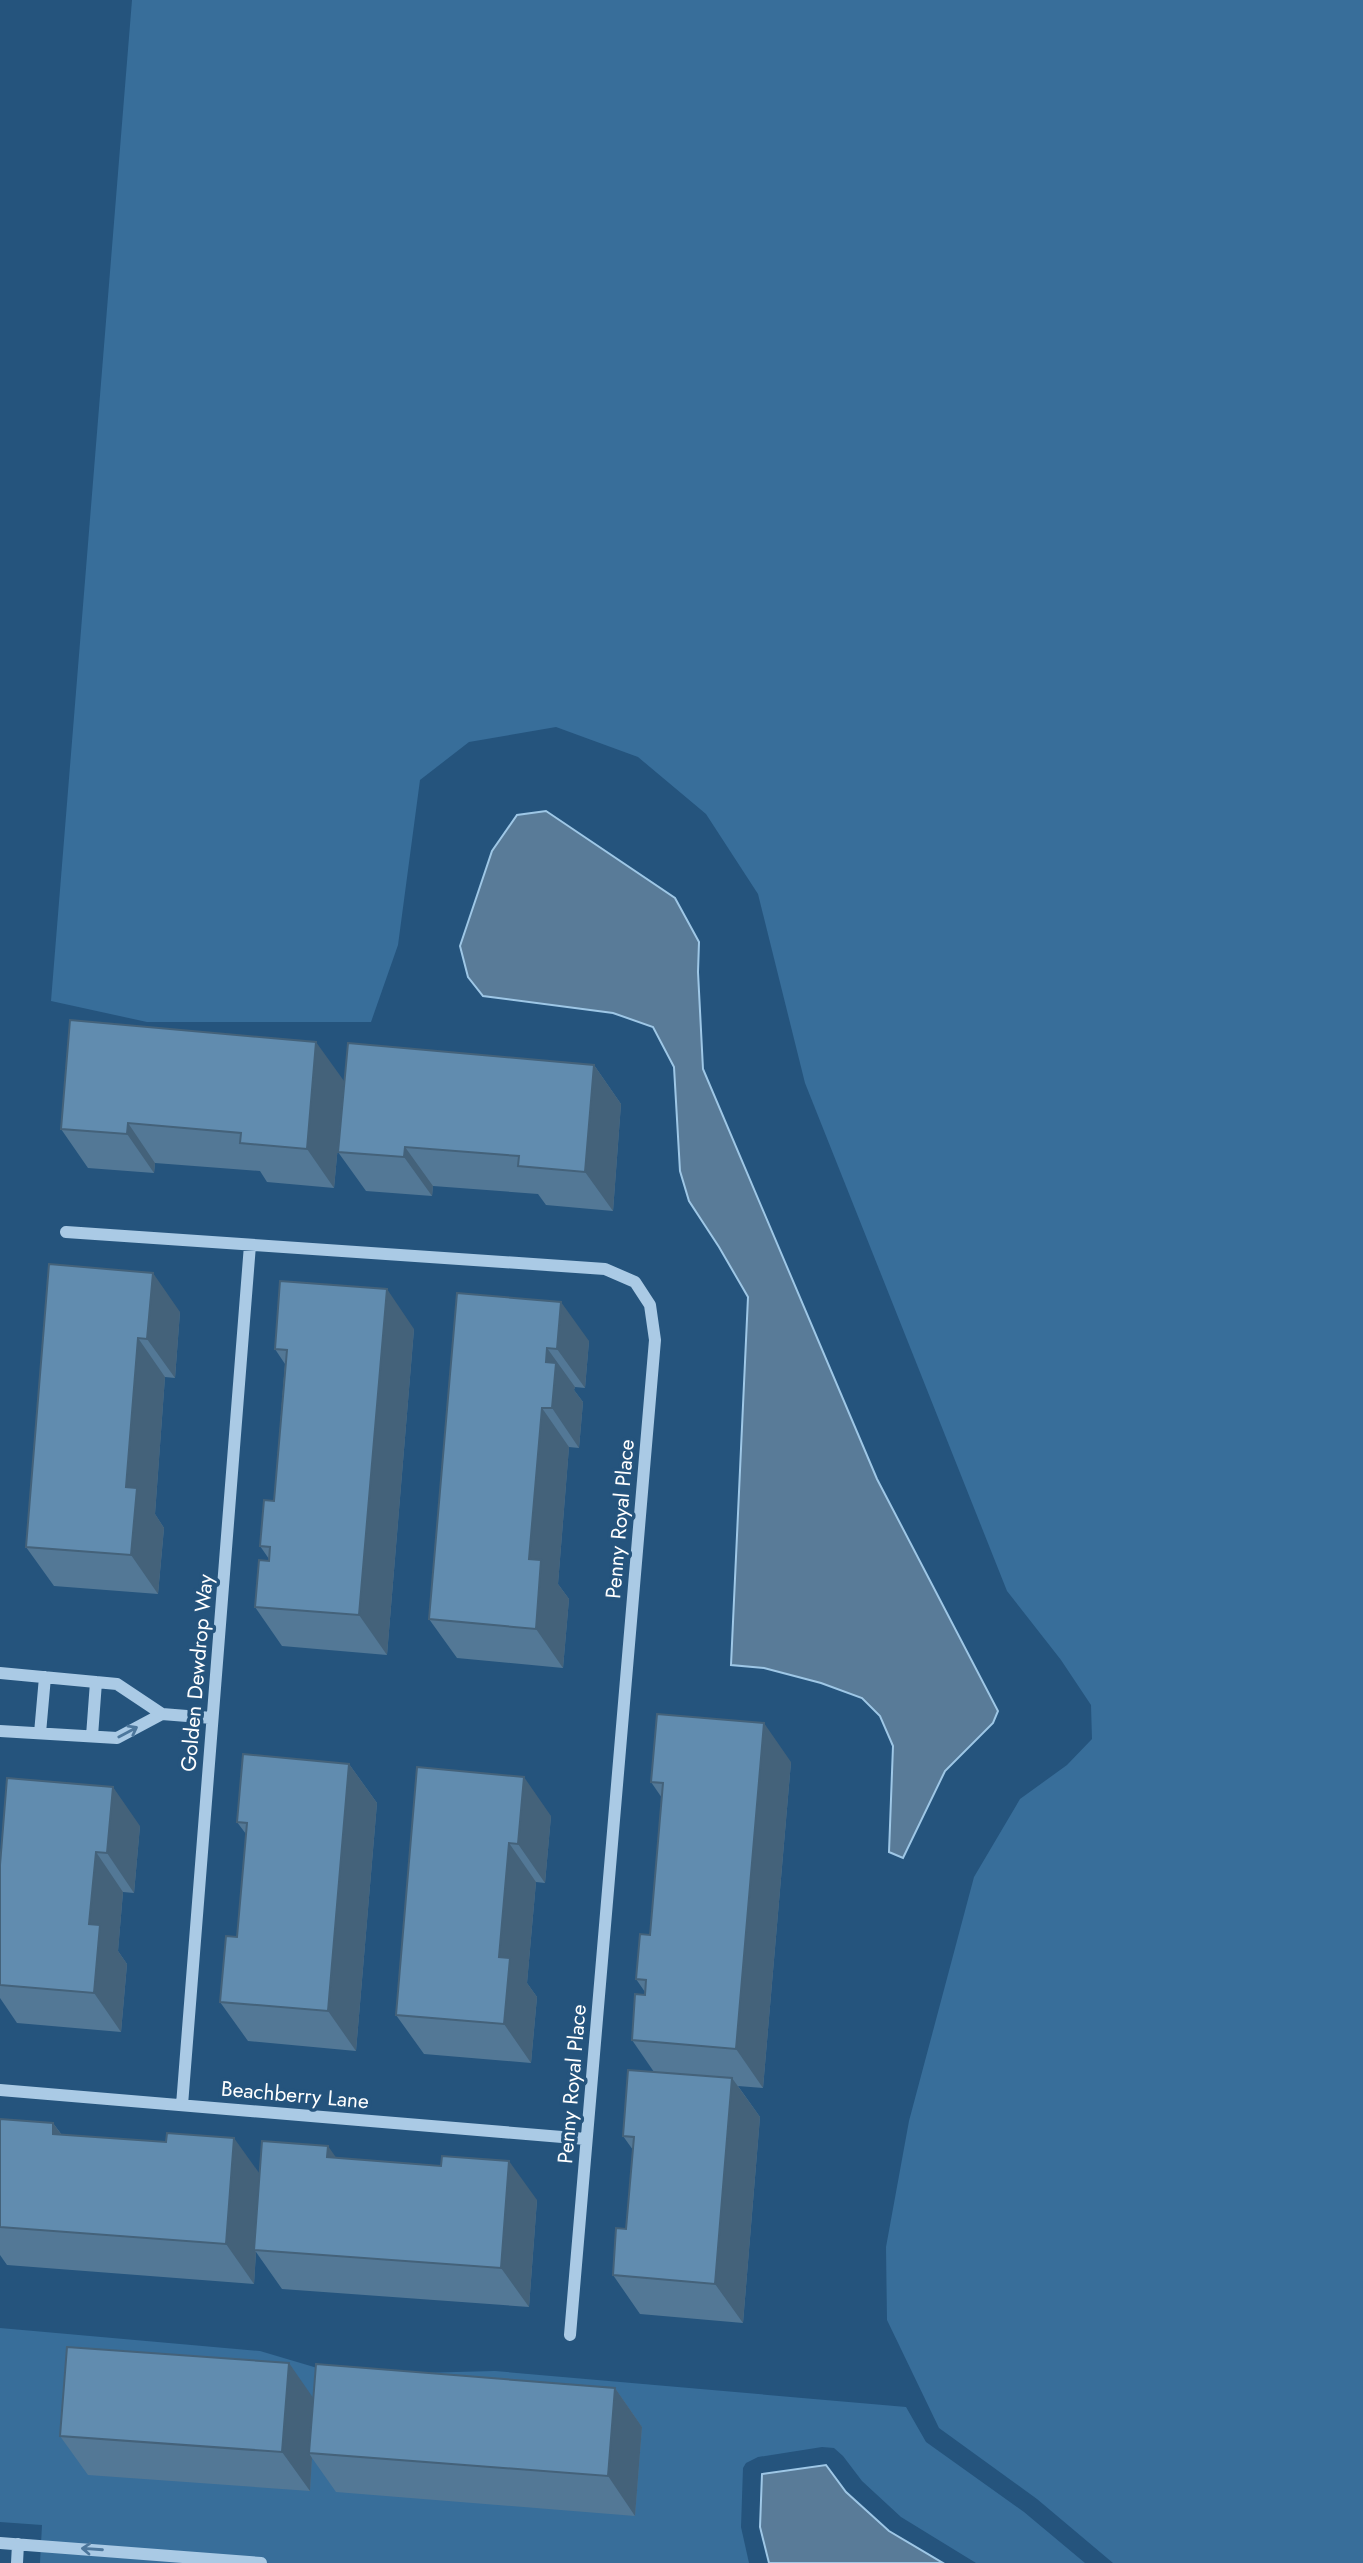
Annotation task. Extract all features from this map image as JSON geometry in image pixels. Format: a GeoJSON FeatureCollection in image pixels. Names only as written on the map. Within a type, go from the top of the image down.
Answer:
{"type":"FeatureCollection","features":[{"type":"Feature","properties":{"kind":"street","name":"Penny Royal Place"},"geometry":{"type":"LineString","coordinates":[[66,1232],[605,1269],[635,1282],[650,1305],[655,1340],[570,2335]]}},
{"type":"Feature","properties":{"kind":"street","name":"Golden Dewdrop Way"},"geometry":{"type":"LineString","coordinates":[[182,2105],[250,1245]]}},
{"type":"Feature","properties":{"kind":"street"},"geometry":{"type":"LineString","coordinates":[[0,1673],[117,1684],[162,1714],[212,1718]]}},
{"type":"Feature","properties":{"kind":"street"},"geometry":{"type":"LineString","coordinates":[[40,1733],[45,1677]]}},
{"type":"Feature","properties":{"kind":"street"},"geometry":{"type":"LineString","coordinates":[[92,1736],[96,1682]]}},
{"type":"Feature","properties":{"kind":"street"},"geometry":{"type":"LineString","coordinates":[[0,1731],[117,1738],[162,1714]]}},
{"type":"Feature","properties":{"kind":"street","name":"Beachberry Lane"},"geometry":{"type":"LineString","coordinates":[[0,2090],[586,2138]]}},
{"type":"Feature","properties":{"kind":"street"},"geometry":{"type":"LineString","coordinates":[[0,2543],[159,2559],[261,2563]]}},
{"type":"Feature","properties":{"kind":"street"},"geometry":{"type":"LineString","coordinates":[[17,2563],[18,2544]]}},
{"type":"Feature","properties":{"kind":"shaded area"},"geometry":{"type":"Polygon","coordinates":[[[132,0],[1363,0],[1363,2563],[1113,2563],[1037,2499],[939,2428],[887,2320],[886,2247],[909,2121],[974,1877],[1020,1799],[1067,1765],[1092,1739],[1091,1705],[1061,1660],[1007,1591],[805,1083],[758,894],[706,814],[638,757],[556,727],[469,742],[420,780],[398,945],[371,1022],[147,1022],[51,1001],[132,0]]]}},
{"type":"Feature","properties":{"kind":"shaded area"},"geometry":{"type":"Polygon","coordinates":[[[546,811],[675,898],[699,942],[703,1069],[877,1479],[998,1711],[993,1723],[945,1771],[903,1858],[889,1852],[893,1746],[880,1716],[862,1698],[821,1683],[764,1668],[731,1665],[748,1297],[689,1201],[680,1171],[674,1067],[653,1027],[613,1013],[483,996],[468,977],[460,946],[492,851],[517,815],[546,811]]]}},
{"type":"Feature","properties":{"kind":"shaded area"},"geometry":{"type":"Polygon","coordinates":[[[0,2328],[260,2351],[341,2375],[495,2371],[906,2407],[926,2442],[1024,2512],[1085,2563],[976,2563],[901,2517],[862,2481],[834,2448],[822,2447],[758,2457],[746,2463],[743,2468],[741,2527],[749,2563],[40,2563],[42,2525],[0,2522],[0,2328]]]}},
{"type":"Feature","properties":{"kind":"shaded area"},"geometry":{"type":"Polygon","coordinates":[[[826,2465],[846,2492],[889,2531],[943,2563],[769,2563],[760,2527],[762,2474],[826,2465]]]}},
{"type":"Feature","properties":{"kind":"building"},"geometry":{"type":"Polygon","coordinates":[[[70,1020],[316,1042],[307,1149],[240,1143],[241,1133],[128,1123],[127,1134],[61,1129],[70,1020]]]}},
{"type":"Feature","properties":{"kind":"building"},"geometry":{"type":"Polygon","coordinates":[[[348,1043],[594,1065],[585,1172],[518,1166],[519,1156],[405,1147],[404,1157],[338,1152],[348,1043]]]}},
{"type":"Feature","properties":{"kind":"building"},"geometry":{"type":"Polygon","coordinates":[[[49,1264],[153,1273],[147,1339],[138,1338],[126,1487],[137,1488],[131,1555],[26,1547],[49,1264]]]}},
{"type":"Feature","properties":{"kind":"building"},"geometry":{"type":"Polygon","coordinates":[[[280,1281],[387,1289],[359,1615],[255,1607],[259,1560],[269,1561],[270,1547],[260,1546],[264,1500],[274,1501],[287,1350],[275,1349],[280,1281]]]}},
{"type":"Feature","properties":{"kind":"building"},"geometry":{"type":"Polygon","coordinates":[[[457,1293],[561,1302],[557,1349],[547,1348],[546,1362],[556,1363],[552,1408],[542,1408],[529,1559],[541,1560],[536,1629],[429,1619],[457,1293]]]}},
{"type":"Feature","properties":{"kind":"building"},"geometry":{"type":"Polygon","coordinates":[[[657,1714],[764,1723],[736,2049],[632,2040],[635,1994],[645,1995],[646,1980],[636,1979],[640,1934],[650,1935],[663,1783],[651,1782],[657,1714]]]}},
{"type":"Feature","properties":{"kind":"building"},"geometry":{"type":"Polygon","coordinates":[[[243,1754],[349,1764],[328,2011],[220,2002],[226,1936],[237,1937],[247,1823],[237,1822],[243,1754]]]}},
{"type":"Feature","properties":{"kind":"building"},"geometry":{"type":"Polygon","coordinates":[[[417,1767],[524,1777],[518,1844],[509,1843],[499,1957],[510,1958],[504,2024],[396,2015],[417,1767]]]}},
{"type":"Feature","properties":{"kind":"building"},"geometry":{"type":"Polygon","coordinates":[[[7,1778],[113,1787],[107,1853],[96,1852],[89,1924],[100,1925],[94,1993],[0,1985],[0,1865],[7,1778]]]}},
{"type":"Feature","properties":{"kind":"building"},"geometry":{"type":"Polygon","coordinates":[[[628,2070],[732,2078],[715,2284],[613,2275],[616,2228],[626,2229],[634,2137],[623,2136],[628,2070]]]}},
{"type":"Feature","properties":{"kind":"building"},"geometry":{"type":"Polygon","coordinates":[[[0,2119],[53,2123],[53,2134],[166,2142],[167,2133],[234,2138],[226,2244],[0,2227],[0,2119]]]}},
{"type":"Feature","properties":{"kind":"building"},"geometry":{"type":"Polygon","coordinates":[[[262,2141],[328,2146],[327,2157],[441,2166],[442,2156],[509,2161],[501,2268],[254,2250],[262,2141]]]}},
{"type":"Feature","properties":{"kind":"building"},"geometry":{"type":"Polygon","coordinates":[[[67,2347],[289,2363],[282,2452],[60,2436],[67,2347]]]}},
{"type":"Feature","properties":{"kind":"building"},"geometry":{"type":"Polygon","coordinates":[[[316,2364],[615,2388],[608,2476],[309,2453],[316,2364]]]}}]}
